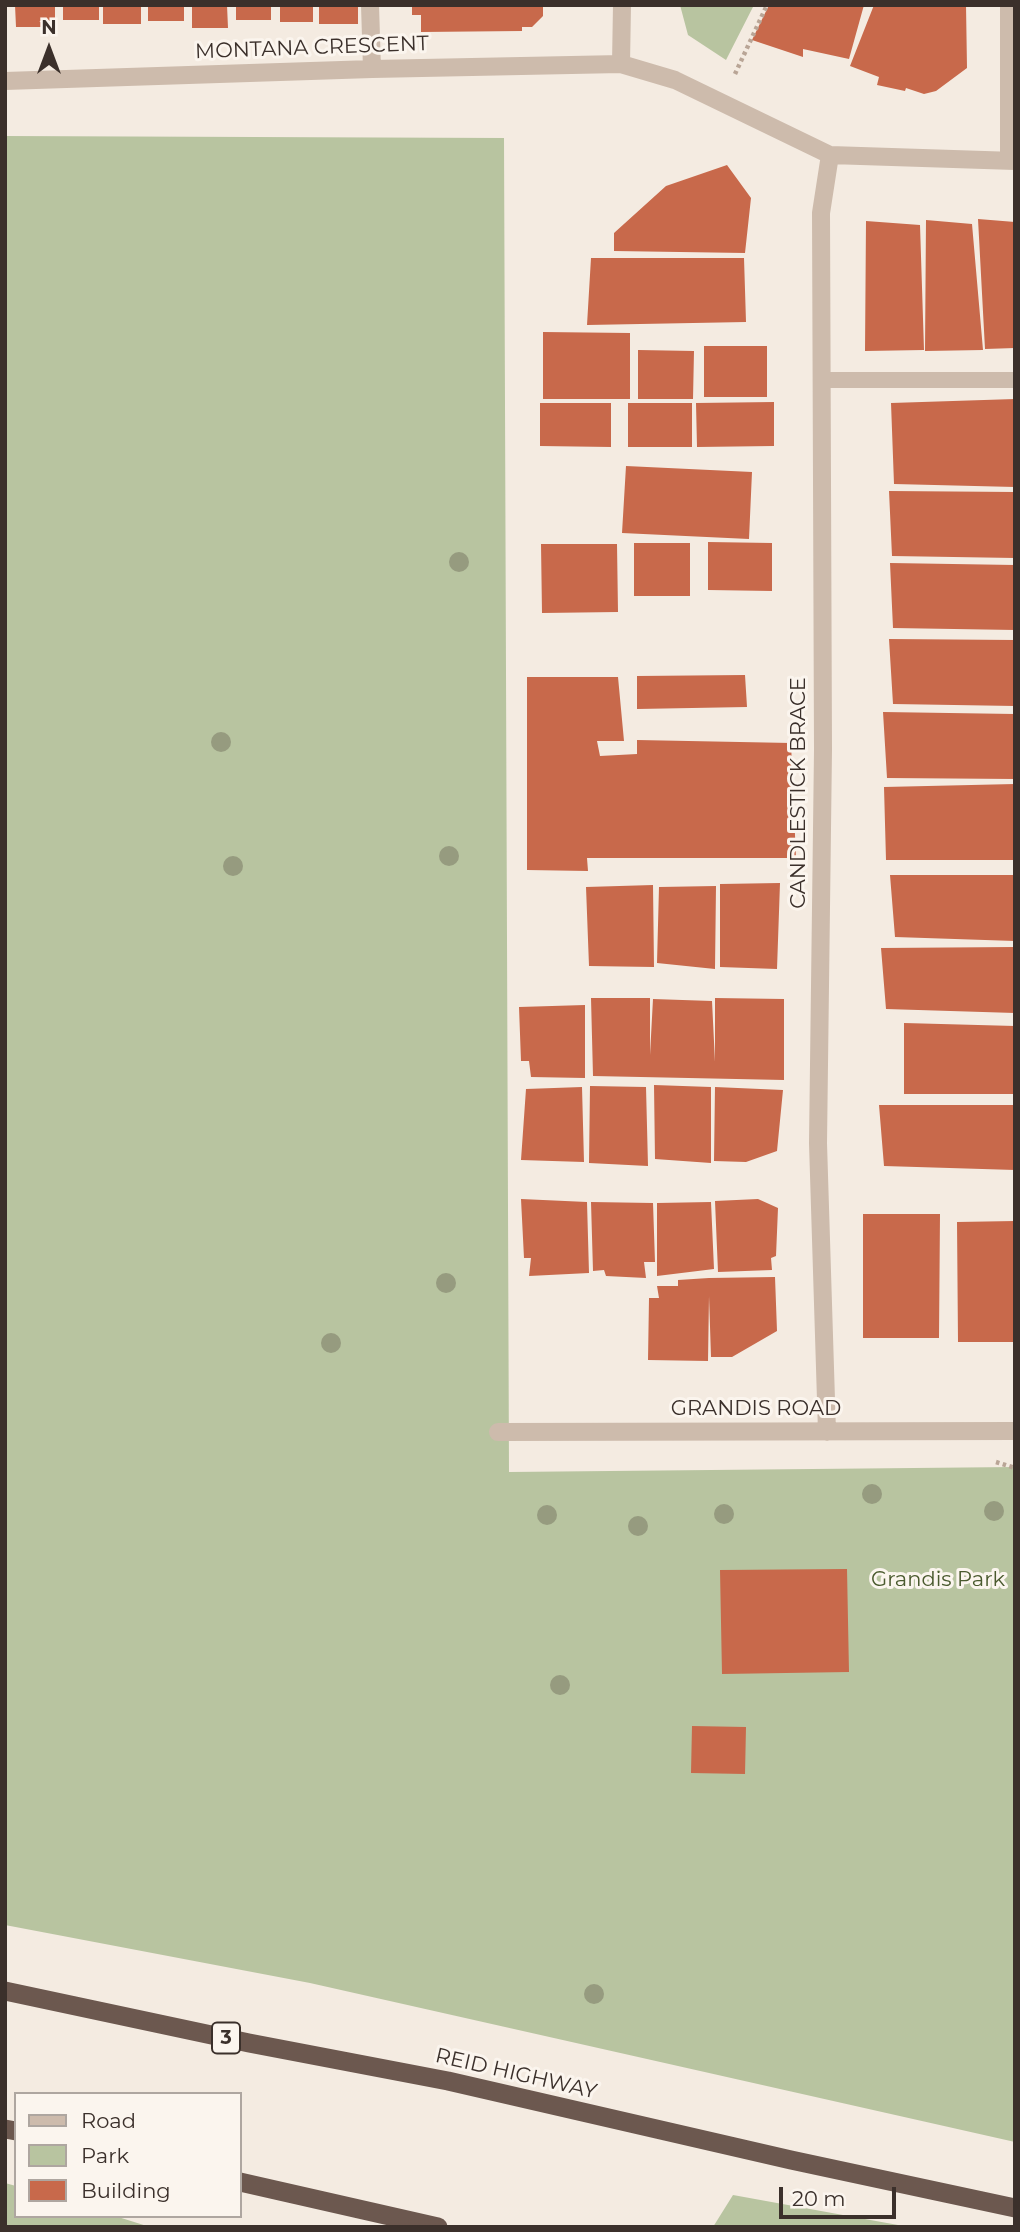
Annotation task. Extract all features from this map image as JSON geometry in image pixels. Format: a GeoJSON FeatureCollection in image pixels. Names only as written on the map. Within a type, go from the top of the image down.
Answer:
{"type":"FeatureCollection","features":[{"type":"Feature","properties":{"kind":"highway","name":"REID HIGHWAY"},"geometry":{"type":"LineString","coordinates":[[5,1991],[248,2043],[448,2081],[790,2160],[1015,2208]]}},
{"type":"Feature","properties":{"kind":"highway"},"geometry":{"type":"LineString","coordinates":[[242,2182],[438,2227]]}},
{"type":"Feature","properties":{"kind":"street"},"geometry":{"type":"LineString","coordinates":[[370,5],[372,69]]}},
{"type":"Feature","properties":{"kind":"street"},"geometry":{"type":"LineString","coordinates":[[621,64],[622,5]]}},
{"type":"Feature","properties":{"kind":"street"},"geometry":{"type":"LineString","coordinates":[[830,155],[1012,161],[1009,5]]}},
{"type":"Feature","properties":{"kind":"street","name":"MONTANA CRESCENT"},"geometry":{"type":"LineString","coordinates":[[5,81],[621,64],[675,80],[830,155]]}},
{"type":"Feature","properties":{"kind":"street","name":"CANDLESTICK BRACE"},"geometry":{"type":"LineString","coordinates":[[827,1432],[818,1143],[823,750],[821,213],[830,155]]}},
{"type":"Feature","properties":{"kind":"street","name":"GRANDIS ROAD"},"geometry":{"type":"LineString","coordinates":[[498,1432],[1015,1431]]}},
{"type":"Feature","properties":{"kind":"lane"},"geometry":{"type":"LineString","coordinates":[[821,380],[1015,380]]}},
{"type":"Feature","properties":{"kind":"path"},"geometry":{"type":"LineString","coordinates":[[735,74],[767,5]]}},
{"type":"Feature","properties":{"kind":"green space"},"geometry":{"type":"Polygon","coordinates":[[[680,5],[754,5],[726,60],[688,35],[680,5]]]}},
{"type":"Feature","properties":{"kind":"green space","name":"Grandis Park"},"geometry":{"type":"Polygon","coordinates":[[[5,136],[504,138],[509,1472],[1015,1467],[1015,2142],[310,1983],[5,1925],[5,136]]]}},
{"type":"Feature","properties":{"kind":"green space"},"geometry":{"type":"Polygon","coordinates":[[[5,2183],[14,2185],[14,2218],[121,2218],[150,2227],[5,2227],[5,2183]]]}},
{"type":"Feature","properties":{"kind":"green space"},"geometry":{"type":"Polygon","coordinates":[[[733,2195],[909,2227],[713,2227],[733,2195]]]}},
{"type":"Feature","properties":{"kind":"building"},"geometry":{"type":"Polygon","coordinates":[[[15,5],[55,5],[55,27],[16,27],[15,5]]]}},
{"type":"Feature","properties":{"kind":"building"},"geometry":{"type":"Polygon","coordinates":[[[63,5],[99,5],[99,20],[63,20],[63,5]]]}},
{"type":"Feature","properties":{"kind":"building"},"geometry":{"type":"Polygon","coordinates":[[[103,5],[141,5],[141,24],[103,24],[103,5]]]}},
{"type":"Feature","properties":{"kind":"building"},"geometry":{"type":"Polygon","coordinates":[[[148,5],[184,5],[184,21],[148,21],[148,5]]]}},
{"type":"Feature","properties":{"kind":"building"},"geometry":{"type":"Polygon","coordinates":[[[192,5],[227,5],[228,28],[192,28],[192,5]]]}},
{"type":"Feature","properties":{"kind":"building"},"geometry":{"type":"Polygon","coordinates":[[[236,5],[271,5],[271,20],[236,20],[236,5]]]}},
{"type":"Feature","properties":{"kind":"building"},"geometry":{"type":"Polygon","coordinates":[[[280,5],[313,5],[313,22],[280,22],[280,5]]]}},
{"type":"Feature","properties":{"kind":"building"},"geometry":{"type":"Polygon","coordinates":[[[319,5],[358,5],[358,24],[319,24],[319,5]]]}},
{"type":"Feature","properties":{"kind":"building"},"geometry":{"type":"Polygon","coordinates":[[[412,5],[543,5],[543,16],[532,27],[522,27],[522,31],[421,32],[421,15],[412,15],[412,5]]]}},
{"type":"Feature","properties":{"kind":"building"},"geometry":{"type":"Polygon","coordinates":[[[769,5],[864,5],[849,59],[803,49],[803,57],[752,40],[769,5]]]}},
{"type":"Feature","properties":{"kind":"building"},"geometry":{"type":"Polygon","coordinates":[[[874,5],[966,5],[967,68],[936,91],[924,94],[906,88],[905,91],[877,85],[879,77],[850,66],[874,5]]]}},
{"type":"Feature","properties":{"kind":"building"},"geometry":{"type":"Polygon","coordinates":[[[727,165],[751,198],[745,253],[614,251],[614,233],[666,186],[727,165]]]}},
{"type":"Feature","properties":{"kind":"building"},"geometry":{"type":"Polygon","coordinates":[[[978,219],[1015,222],[1015,348],[985,349],[978,219]]]}},
{"type":"Feature","properties":{"kind":"building"},"geometry":{"type":"Polygon","coordinates":[[[926,220],[972,224],[983,350],[925,351],[926,220]]]}},
{"type":"Feature","properties":{"kind":"building"},"geometry":{"type":"Polygon","coordinates":[[[866,221],[920,225],[924,350],[865,351],[866,221]]]}},
{"type":"Feature","properties":{"kind":"building"},"geometry":{"type":"Polygon","coordinates":[[[591,258],[744,258],[746,322],[587,325],[591,258]]]}},
{"type":"Feature","properties":{"kind":"building"},"geometry":{"type":"Polygon","coordinates":[[[543,332],[630,333],[630,399],[543,399],[543,332]]]}},
{"type":"Feature","properties":{"kind":"building"},"geometry":{"type":"Polygon","coordinates":[[[704,346],[767,346],[767,397],[704,397],[704,346]]]}},
{"type":"Feature","properties":{"kind":"building"},"geometry":{"type":"Polygon","coordinates":[[[638,350],[694,351],[693,399],[638,399],[638,350]]]}},
{"type":"Feature","properties":{"kind":"building"},"geometry":{"type":"Polygon","coordinates":[[[1015,399],[1015,487],[894,484],[891,403],[1015,399]]]}},
{"type":"Feature","properties":{"kind":"building"},"geometry":{"type":"Polygon","coordinates":[[[774,402],[774,446],[697,447],[696,403],[774,402]]]}},
{"type":"Feature","properties":{"kind":"building"},"geometry":{"type":"Polygon","coordinates":[[[540,403],[611,403],[611,447],[540,446],[540,403]]]}},
{"type":"Feature","properties":{"kind":"building"},"geometry":{"type":"Polygon","coordinates":[[[628,403],[692,403],[692,447],[628,447],[628,403]]]}},
{"type":"Feature","properties":{"kind":"building"},"geometry":{"type":"Polygon","coordinates":[[[626,466],[752,472],[749,539],[622,533],[626,466]]]}},
{"type":"Feature","properties":{"kind":"building"},"geometry":{"type":"Polygon","coordinates":[[[889,491],[1015,492],[1015,558],[892,556],[889,491]]]}},
{"type":"Feature","properties":{"kind":"building"},"geometry":{"type":"Polygon","coordinates":[[[708,542],[772,543],[772,591],[708,590],[708,542]]]}},
{"type":"Feature","properties":{"kind":"building"},"geometry":{"type":"Polygon","coordinates":[[[634,543],[690,543],[690,596],[634,596],[634,543]]]}},
{"type":"Feature","properties":{"kind":"building"},"geometry":{"type":"Polygon","coordinates":[[[541,544],[617,544],[618,612],[542,613],[541,544]]]}},
{"type":"Feature","properties":{"kind":"building"},"geometry":{"type":"Polygon","coordinates":[[[890,563],[1015,565],[1015,630],[893,628],[890,563]]]}},
{"type":"Feature","properties":{"kind":"building"},"geometry":{"type":"Polygon","coordinates":[[[889,639],[1015,640],[1015,706],[893,704],[889,639]]]}},
{"type":"Feature","properties":{"kind":"building"},"geometry":{"type":"Polygon","coordinates":[[[745,675],[747,707],[637,709],[637,676],[745,675]]]}},
{"type":"Feature","properties":{"kind":"building"},"geometry":{"type":"Polygon","coordinates":[[[527,677],[618,677],[624,741],[597,741],[600,756],[637,754],[637,740],[791,743],[796,858],[587,858],[588,871],[527,870],[527,677]]]}},
{"type":"Feature","properties":{"kind":"building"},"geometry":{"type":"Polygon","coordinates":[[[883,712],[1015,714],[1015,779],[887,778],[883,712]]]}},
{"type":"Feature","properties":{"kind":"building"},"geometry":{"type":"Polygon","coordinates":[[[1015,784],[1015,860],[886,860],[884,787],[1015,784]]]}},
{"type":"Feature","properties":{"kind":"building"},"geometry":{"type":"Polygon","coordinates":[[[890,875],[1015,875],[1015,941],[895,937],[890,875]]]}},
{"type":"Feature","properties":{"kind":"building"},"geometry":{"type":"Polygon","coordinates":[[[780,883],[777,969],[720,967],[720,884],[780,883]]]}},
{"type":"Feature","properties":{"kind":"building"},"geometry":{"type":"Polygon","coordinates":[[[653,885],[654,967],[589,966],[586,887],[653,885]]]}},
{"type":"Feature","properties":{"kind":"building"},"geometry":{"type":"Polygon","coordinates":[[[716,886],[715,969],[657,963],[659,887],[716,886]]]}},
{"type":"Feature","properties":{"kind":"building"},"geometry":{"type":"Polygon","coordinates":[[[1015,947],[1015,1013],[886,1009],[881,948],[1015,947]]]}},
{"type":"Feature","properties":{"kind":"building"},"geometry":{"type":"Polygon","coordinates":[[[591,998],[650,998],[650,1055],[653,999],[712,1001],[715,1062],[715,998],[784,999],[784,1080],[593,1076],[591,998]]]}},
{"type":"Feature","properties":{"kind":"building"},"geometry":{"type":"Polygon","coordinates":[[[585,1005],[585,1078],[531,1077],[529,1061],[521,1061],[519,1007],[585,1005]]]}},
{"type":"Feature","properties":{"kind":"building"},"geometry":{"type":"Polygon","coordinates":[[[904,1023],[1015,1026],[1015,1094],[904,1094],[904,1023]]]}},
{"type":"Feature","properties":{"kind":"building"},"geometry":{"type":"Polygon","coordinates":[[[654,1085],[711,1087],[711,1163],[655,1159],[654,1085]]]}},
{"type":"Feature","properties":{"kind":"building"},"geometry":{"type":"Polygon","coordinates":[[[590,1086],[646,1087],[648,1166],[589,1163],[590,1086]]]}},
{"type":"Feature","properties":{"kind":"building"},"geometry":{"type":"Polygon","coordinates":[[[582,1087],[584,1162],[521,1160],[526,1089],[582,1087]]]}},
{"type":"Feature","properties":{"kind":"building"},"geometry":{"type":"Polygon","coordinates":[[[715,1087],[783,1090],[777,1151],[746,1162],[714,1161],[715,1087]]]}},
{"type":"Feature","properties":{"kind":"building"},"geometry":{"type":"Polygon","coordinates":[[[879,1105],[1015,1105],[1015,1170],[884,1166],[879,1105]]]}},
{"type":"Feature","properties":{"kind":"building"},"geometry":{"type":"Polygon","coordinates":[[[521,1199],[587,1202],[589,1273],[529,1276],[531,1258],[524,1258],[521,1199]]]}},
{"type":"Feature","properties":{"kind":"building"},"geometry":{"type":"Polygon","coordinates":[[[758,1199],[778,1208],[776,1256],[771,1258],[772,1270],[718,1272],[715,1201],[758,1199]]]}},
{"type":"Feature","properties":{"kind":"building"},"geometry":{"type":"Polygon","coordinates":[[[591,1202],[653,1203],[655,1262],[644,1262],[646,1278],[606,1276],[604,1270],[593,1271],[591,1202]]]}},
{"type":"Feature","properties":{"kind":"building"},"geometry":{"type":"Polygon","coordinates":[[[711,1202],[714,1269],[657,1276],[657,1203],[711,1202]]]}},
{"type":"Feature","properties":{"kind":"building"},"geometry":{"type":"Polygon","coordinates":[[[863,1214],[940,1214],[939,1338],[863,1338],[863,1214]]]}},
{"type":"Feature","properties":{"kind":"building"},"geometry":{"type":"Polygon","coordinates":[[[1015,1221],[1015,1342],[958,1342],[957,1222],[1015,1221]]]}},
{"type":"Feature","properties":{"kind":"building"},"geometry":{"type":"Polygon","coordinates":[[[775,1277],[777,1331],[732,1357],[711,1357],[709,1296],[708,1361],[648,1360],[649,1298],[659,1298],[657,1286],[678,1286],[678,1280],[775,1277]]]}},
{"type":"Feature","properties":{"kind":"building"},"geometry":{"type":"Polygon","coordinates":[[[847,1569],[849,1672],[722,1674],[720,1570],[847,1569]]]}},
{"type":"Feature","properties":{"kind":"building"},"geometry":{"type":"Polygon","coordinates":[[[692,1726],[746,1727],[745,1774],[691,1773],[692,1726]]]}}]}
